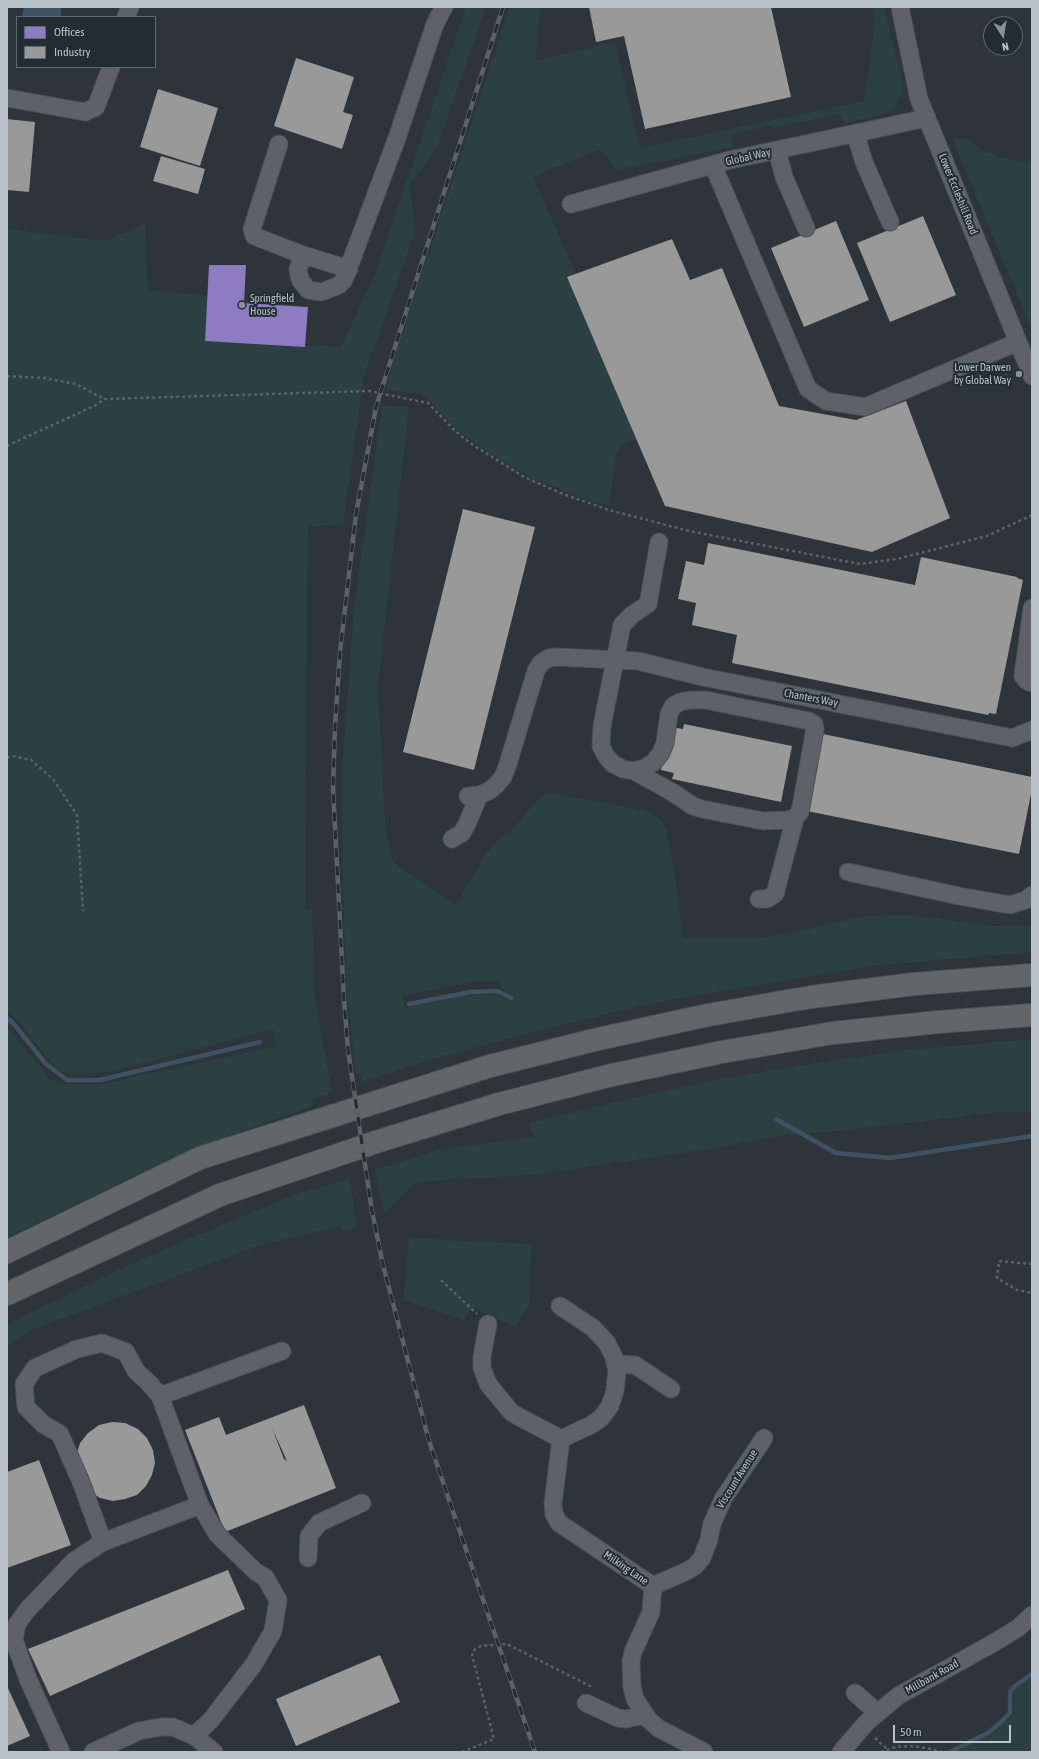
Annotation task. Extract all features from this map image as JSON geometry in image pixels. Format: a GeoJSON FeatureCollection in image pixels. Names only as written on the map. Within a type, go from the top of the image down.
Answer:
{"type":"FeatureCollection","features":[{"type":"Feature","properties":{"kind":"highway"},"geometry":{"type":"LineString","coordinates":[[7,1252],[200,1158],[490,1066],[594,1040],[708,1015],[810,997],[914,984],[1032,975]]}},
{"type":"Feature","properties":{"kind":"highway"},"geometry":{"type":"LineString","coordinates":[[7,1294],[220,1195],[379,1141],[499,1104],[612,1075],[722,1052],[833,1033],[938,1022],[1032,1015]]}},
{"type":"Feature","properties":{"kind":"street"},"geometry":{"type":"LineString","coordinates":[[303,255],[298,270],[301,281],[308,290],[320,292],[339,285],[344,280],[397,138],[435,24],[444,7]]}},
{"type":"Feature","properties":{"kind":"street","name":"Lower Eccleshill Road"},"geometry":{"type":"LineString","coordinates":[[900,7],[919,99],[1032,376]]}},
{"type":"Feature","properties":{"kind":"street"},"geometry":{"type":"LineString","coordinates":[[7,98],[85,112],[96,107],[111,68]]}},
{"type":"Feature","properties":{"kind":"street","name":"Global Way"},"geometry":{"type":"LineString","coordinates":[[571,204],[713,165],[927,118]]}},
{"type":"Feature","properties":{"kind":"street"},"geometry":{"type":"LineString","coordinates":[[855,133],[864,162],[890,222]]}},
{"type":"Feature","properties":{"kind":"street"},"geometry":{"type":"LineString","coordinates":[[279,144],[252,229],[254,236],[303,255],[349,269]]}},
{"type":"Feature","properties":{"kind":"street"},"geometry":{"type":"LineString","coordinates":[[778,150],[784,177],[806,228]]}},
{"type":"Feature","properties":{"kind":"street"},"geometry":{"type":"LineString","coordinates":[[713,165],[808,389],[826,400],[865,407],[1018,342]]}},
{"type":"Feature","properties":{"kind":"street"},"geometry":{"type":"LineString","coordinates":[[659,542],[648,604],[632,615],[622,625],[602,726],[601,746],[606,756],[613,764],[623,769],[640,769],[654,762],[661,754],[665,743],[669,714],[673,706],[680,702],[705,700],[809,721],[814,724],[815,735],[803,801],[800,812],[795,818],[775,894],[767,899],[759,899]]}},
{"type":"Feature","properties":{"kind":"street"},"geometry":{"type":"LineString","coordinates":[[1032,608],[1023,676],[1026,681],[1032,683]]}},
{"type":"Feature","properties":{"kind":"street","name":"Chanters Way"},"geometry":{"type":"LineString","coordinates":[[452,839],[462,833],[467,824],[473,796],[496,785],[503,778],[536,671],[541,663],[549,658],[588,658],[638,661],[711,678],[1012,738],[1032,730]]}},
{"type":"Feature","properties":{"kind":"street"},"geometry":{"type":"LineString","coordinates":[[640,769],[702,810],[763,821],[776,821],[795,818]]}},
{"type":"Feature","properties":{"kind":"street"},"geometry":{"type":"LineString","coordinates":[[848,872],[959,896],[1010,905],[1026,900],[1032,896]]}},
{"type":"Feature","properties":{"kind":"street"},"geometry":{"type":"LineString","coordinates":[[488,1324],[482,1356],[482,1368],[488,1384],[512,1413],[561,1439],[591,1425],[601,1418],[610,1406],[617,1379],[616,1364],[607,1343],[593,1328],[560,1306]]}},
{"type":"Feature","properties":{"kind":"street"},"geometry":{"type":"LineString","coordinates":[[103,1542],[81,1482],[60,1434],[43,1424],[26,1407],[24,1384],[35,1368],[77,1349],[102,1343],[126,1352],[136,1371],[150,1383],[160,1396],[200,1505],[217,1534],[256,1572],[265,1577],[278,1600],[272,1631],[254,1664],[211,1720],[194,1736]]}},
{"type":"Feature","properties":{"kind":"street"},"geometry":{"type":"LineString","coordinates":[[160,1396],[282,1351]]}},
{"type":"Feature","properties":{"kind":"street"},"geometry":{"type":"LineString","coordinates":[[616,1364],[635,1366],[671,1389]]}},
{"type":"Feature","properties":{"kind":"street","name":"Viscount Avenue"},"geometry":{"type":"LineString","coordinates":[[653,1586],[687,1571],[695,1566],[702,1558],[709,1539],[712,1524],[723,1498],[764,1438]]}},
{"type":"Feature","properties":{"kind":"street","name":"Milking Lane"},"geometry":{"type":"LineString","coordinates":[[561,1439],[553,1503],[554,1514],[559,1523],[653,1586],[651,1612],[633,1652],[630,1674],[636,1699],[645,1715],[658,1728],[704,1752]]}},
{"type":"Feature","properties":{"kind":"street"},"geometry":{"type":"LineString","coordinates":[[308,1558],[309,1536],[319,1522],[362,1503]]}},
{"type":"Feature","properties":{"kind":"street"},"geometry":{"type":"LineString","coordinates":[[61,1752],[28,1679],[14,1640],[17,1624],[28,1609],[74,1561],[103,1542],[200,1505]]}},
{"type":"Feature","properties":{"kind":"street","name":"Millbank Road"},"geometry":{"type":"LineString","coordinates":[[841,1752],[863,1727],[898,1696],[997,1641],[1018,1628],[1032,1615]]}},
{"type":"Feature","properties":{"kind":"street"},"geometry":{"type":"LineString","coordinates":[[855,1693],[878,1713]]}},
{"type":"Feature","properties":{"kind":"street"},"geometry":{"type":"LineString","coordinates":[[586,1704],[622,1718],[633,1718],[645,1715]]}},
{"type":"Feature","properties":{"kind":"street"},"geometry":{"type":"LineString","coordinates":[[93,1752],[139,1731],[161,1727],[174,1727],[194,1736],[214,1752]]}},
{"type":"Feature","properties":{"kind":"path"},"geometry":{"type":"LineString","coordinates":[[7,376],[44,378],[76,384],[105,399],[369,391],[428,403],[454,430],[470,443],[524,477],[544,486],[609,510],[689,531],[860,564],[897,559],[987,536],[1032,515]]}},
{"type":"Feature","properties":{"kind":"path"},"geometry":{"type":"LineString","coordinates":[[7,446],[96,405],[105,399]]}},
{"type":"Feature","properties":{"kind":"path"},"geometry":{"type":"LineString","coordinates":[[7,758],[12,756],[31,760],[53,779],[77,815],[82,911]]}},
{"type":"Feature","properties":{"kind":"path"},"geometry":{"type":"LineString","coordinates":[[1032,1264],[999,1261],[997,1278],[1017,1290],[1032,1293]]}},
{"type":"Feature","properties":{"kind":"path"},"geometry":{"type":"LineString","coordinates":[[441,1280],[488,1324]]}},
{"type":"Feature","properties":{"kind":"path"},"geometry":{"type":"LineString","coordinates":[[462,1752],[494,1740],[472,1655],[475,1648],[480,1646],[507,1644],[595,1688]]}},
{"type":"Feature","properties":{"kind":"path"},"geometry":{"type":"LineString","coordinates":[[881,1752],[896,1747],[910,1746],[942,1752]]}},
{"type":"Feature","properties":{"kind":"green space"},"geometry":{"type":"Polygon","coordinates":[[[466,7],[486,7],[437,148],[410,185],[415,233],[364,376],[343,525],[308,526],[305,909],[312,909],[315,997],[332,1093],[311,1101],[315,1105],[230,1136],[130,1178],[7,1238],[7,1027],[50,1079],[63,1084],[98,1085],[277,1046],[273,1029],[114,1071],[77,1075],[59,1071],[18,1021],[7,1011],[7,229],[105,241],[145,223],[148,290],[208,296],[205,341],[341,347],[375,274],[466,7]]]}},
{"type":"Feature","properties":{"kind":"green space"},"geometry":{"type":"Polygon","coordinates":[[[510,7],[541,7],[535,60],[615,43],[640,148],[864,101],[875,22],[872,7],[884,7],[902,80],[903,89],[899,100],[894,109],[886,113],[844,124],[840,114],[773,128],[771,125],[731,135],[733,147],[615,170],[607,155],[599,150],[533,177],[576,274],[567,277],[637,439],[622,445],[615,459],[610,506],[576,496],[535,479],[493,455],[454,428],[423,394],[386,390],[393,362],[510,7]]]}},
{"type":"Feature","properties":{"kind":"green space"},"geometry":{"type":"Polygon","coordinates":[[[952,138],[967,139],[980,149],[1000,157],[1032,164],[1032,330],[952,138]]]}},
{"type":"Feature","properties":{"kind":"green space"},"geometry":{"type":"Polygon","coordinates":[[[382,406],[409,407],[378,685],[385,824],[393,862],[456,905],[485,855],[504,833],[509,833],[542,795],[550,793],[648,811],[659,818],[666,828],[675,876],[683,938],[758,938],[803,930],[864,916],[908,915],[993,926],[1032,926],[1032,952],[870,966],[691,996],[645,1005],[534,1032],[440,1057],[362,1082],[361,1073],[356,1075],[346,983],[343,888],[342,770],[354,608],[382,406]],[[476,981],[402,996],[405,1008],[468,995],[496,995],[512,1001],[515,996],[502,989],[499,981],[476,981]]]}},
{"type":"Feature","properties":{"kind":"green space"},"geometry":{"type":"Polygon","coordinates":[[[1032,1039],[1032,1112],[1000,1112],[827,1132],[790,1134],[709,1149],[532,1175],[416,1182],[384,1215],[375,1170],[441,1149],[534,1137],[528,1123],[720,1079],[822,1062],[909,1050],[1032,1039]]]}},
{"type":"Feature","properties":{"kind":"green space"},"geometry":{"type":"Polygon","coordinates":[[[350,1178],[357,1229],[343,1231],[340,1226],[257,1246],[32,1330],[7,1345],[7,1325],[124,1267],[312,1188],[313,1190],[350,1178]]]}},
{"type":"Feature","properties":{"kind":"green space"},"geometry":{"type":"Polygon","coordinates":[[[409,1238],[532,1244],[529,1306],[515,1327],[473,1307],[464,1320],[403,1300],[409,1238]]]}},
{"type":"Feature","properties":{"kind":"green space"},"geometry":{"type":"Polygon","coordinates":[[[1032,1678],[1031,1752],[958,1752],[992,1734],[1013,1715],[1015,1690],[1028,1679],[1032,1678]]]}},
{"type":"Feature","properties":{"kind":"water"},"geometry":{"type":"Polygon","coordinates":[[[24,7],[61,7],[60,16],[22,16],[24,7]]]}},
{"type":"Feature","properties":{"kind":"building: Offices","name":"Springfield House"},"geometry":{"type":"Polygon","coordinates":[[[209,265],[246,265],[244,303],[308,307],[305,347],[205,341],[209,265]]]}},
{"type":"Feature","properties":{"kind":"building: Industry"},"geometry":{"type":"Polygon","coordinates":[[[589,7],[771,7],[791,97],[645,129],[624,36],[596,42],[589,7]]]}},
{"type":"Feature","properties":{"kind":"building: Industry"},"geometry":{"type":"Polygon","coordinates":[[[296,58],[354,77],[343,112],[353,115],[342,149],[274,126],[296,58]]]}},
{"type":"Feature","properties":{"kind":"building: Industry"},"geometry":{"type":"Polygon","coordinates":[[[158,89],[218,108],[200,166],[140,147],[158,89]]]}},
{"type":"Feature","properties":{"kind":"building: Industry"},"geometry":{"type":"Polygon","coordinates":[[[7,119],[35,122],[29,192],[7,190],[7,119]]]}},
{"type":"Feature","properties":{"kind":"building: Industry"},"geometry":{"type":"Polygon","coordinates":[[[161,156],[205,169],[198,194],[153,181],[161,156]]]}},
{"type":"Feature","properties":{"kind":"building: Industry"},"geometry":{"type":"Polygon","coordinates":[[[923,216],[956,295],[890,322],[857,243],[923,216]]]}},
{"type":"Feature","properties":{"kind":"building: Industry"},"geometry":{"type":"Polygon","coordinates":[[[836,221],[869,300],[804,327],[771,248],[836,221]]]}},
{"type":"Feature","properties":{"kind":"building: Industry"},"geometry":{"type":"Polygon","coordinates":[[[672,239],[690,280],[722,268],[779,406],[856,420],[906,401],[950,518],[872,552],[665,506],[567,277],[672,239]]]}},
{"type":"Feature","properties":{"kind":"building: Industry"},"geometry":{"type":"Polygon","coordinates":[[[463,509],[535,527],[474,770],[403,752],[463,509]]]}},
{"type":"Feature","properties":{"kind":"building: Industry"},"geometry":{"type":"Polygon","coordinates":[[[708,543],[915,585],[921,557],[1017,577],[1023,580],[996,714],[989,713],[988,715],[732,663],[737,635],[692,625],[696,603],[678,599],[686,561],[704,565],[708,543]]]}},
{"type":"Feature","properties":{"kind":"building: Industry"},"geometry":{"type":"Polygon","coordinates":[[[684,724],[792,746],[781,802],[672,779],[674,773],[661,770],[670,727],[683,729],[684,724]]]}},
{"type":"Feature","properties":{"kind":"building: Industry"},"geometry":{"type":"Polygon","coordinates":[[[823,734],[1032,777],[1032,789],[1019,854],[807,811],[823,734]]]}},
{"type":"Feature","properties":{"kind":"building: Industry"},"geometry":{"type":"Polygon","coordinates":[[[304,1405],[336,1488],[225,1532],[185,1430],[219,1417],[226,1435],[304,1405]],[[272,1428],[284,1459],[287,1461],[272,1428]]]}},
{"type":"Feature","properties":{"kind":"building: Industry"},"geometry":{"type":"Polygon","coordinates":[[[112,1422],[125,1423],[138,1429],[147,1438],[153,1450],[155,1463],[152,1475],[146,1486],[137,1495],[113,1501],[100,1498],[89,1491],[76,1456],[80,1443],[88,1433],[99,1425],[112,1422]]]}},
{"type":"Feature","properties":{"kind":"building: Industry"},"geometry":{"type":"Polygon","coordinates":[[[39,1460],[71,1545],[7,1568],[7,1472],[39,1460]]]}},
{"type":"Feature","properties":{"kind":"building: Industry"},"geometry":{"type":"Polygon","coordinates":[[[228,1570],[245,1609],[50,1696],[28,1649],[228,1570]]]}},
{"type":"Feature","properties":{"kind":"building: Industry"},"geometry":{"type":"Polygon","coordinates":[[[380,1655],[400,1702],[296,1746],[276,1699],[380,1655]]]}},
{"type":"Feature","properties":{"kind":"building: Industry"},"geometry":{"type":"Polygon","coordinates":[[[7,1686],[30,1736],[7,1746],[7,1686]]]}},
{"type":"Feature","properties":{"kind":"waterway"},"geometry":{"type":"LineString","coordinates":[[409,1004],[471,992],[497,991],[512,998]]}},
{"type":"Feature","properties":{"kind":"waterway"},"geometry":{"type":"LineString","coordinates":[[7,1018],[14,1024],[45,1063],[67,1080],[100,1080],[260,1042]]}},
{"type":"Feature","properties":{"kind":"waterway"},"geometry":{"type":"LineString","coordinates":[[776,1119],[836,1153],[890,1158],[1032,1136]]}},
{"type":"Feature","properties":{"kind":"waterway"},"geometry":{"type":"LineString","coordinates":[[950,1752],[988,1733],[1001,1722],[1010,1713],[1010,1692],[1015,1686],[1032,1674]]}},
{"type":"Feature","properties":{"kind":"railway"},"geometry":{"type":"LineString","coordinates":[[503,7],[376,407],[356,514],[340,652],[333,788],[348,1050],[372,1211],[383,1265],[429,1441],[535,1752]]}},
{"type":"Feature","properties":{"kind":"place","name":"Springfield House"},"geometry":{"type":"Point","coordinates":[242,305]}},
{"type":"Feature","properties":{"kind":"place","name":"Lower Darwen by Global Way"},"geometry":{"type":"Point","coordinates":[1019,374]}}]}
